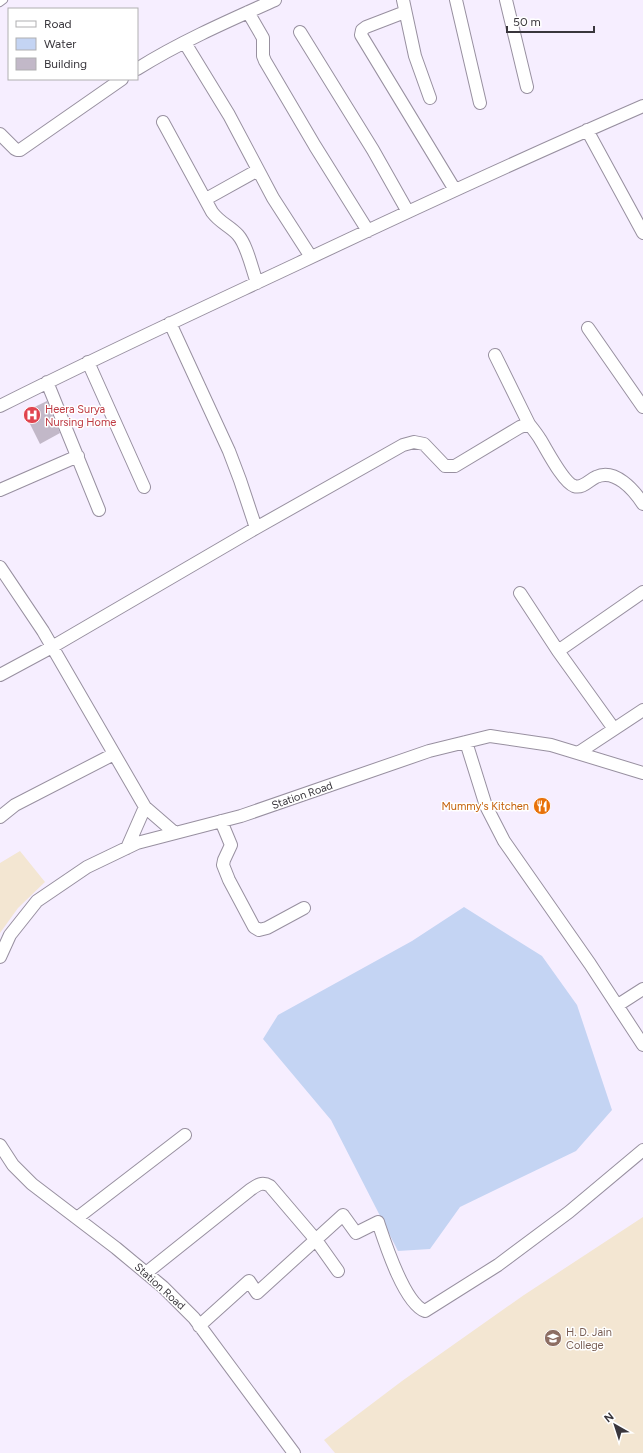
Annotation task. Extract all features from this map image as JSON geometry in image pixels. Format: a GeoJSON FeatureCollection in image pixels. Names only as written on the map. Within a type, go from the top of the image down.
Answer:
{"type":"FeatureCollection","features":[{"type":"Feature","properties":{"kind":"street"},"geometry":{"type":"LineString","coordinates":[[138,68],[154,58],[275,0]]}},
{"type":"Feature","properties":{"kind":"street"},"geometry":{"type":"LineString","coordinates":[[456,0],[480,103]]}},
{"type":"Feature","properties":{"kind":"street"},"geometry":{"type":"LineString","coordinates":[[506,0],[527,87]]}},
{"type":"Feature","properties":{"kind":"street"},"geometry":{"type":"LineString","coordinates":[[430,98],[415,56],[404,6],[362,30],[361,35],[455,190]]}},
{"type":"Feature","properties":{"kind":"street"},"geometry":{"type":"LineString","coordinates":[[248,12],[263,38],[262,56],[315,146],[368,231]]}},
{"type":"Feature","properties":{"kind":"street"},"geometry":{"type":"LineString","coordinates":[[300,32],[373,150],[408,212]]}},
{"type":"Feature","properties":{"kind":"street"},"geometry":{"type":"LineString","coordinates":[[185,43],[229,115],[273,198],[311,257]]}},
{"type":"Feature","properties":{"kind":"street"},"geometry":{"type":"LineString","coordinates":[[0,134],[15,149],[20,150],[121,80]]}},
{"type":"Feature","properties":{"kind":"street"},"geometry":{"type":"LineString","coordinates":[[0,406],[88,362],[311,257],[455,190],[643,106]]}},
{"type":"Feature","properties":{"kind":"street"},"geometry":{"type":"LineString","coordinates":[[163,122],[216,217],[240,238],[257,283]]}},
{"type":"Feature","properties":{"kind":"street"},"geometry":{"type":"LineString","coordinates":[[587,130],[643,233]]}},
{"type":"Feature","properties":{"kind":"street"},"geometry":{"type":"LineString","coordinates":[[206,199],[258,170]]}},
{"type":"Feature","properties":{"kind":"street"},"geometry":{"type":"LineString","coordinates":[[170,323],[229,450],[256,528]]}},
{"type":"Feature","properties":{"kind":"street"},"geometry":{"type":"LineString","coordinates":[[588,328],[643,407]]}},
{"type":"Feature","properties":{"kind":"street"},"geometry":{"type":"LineString","coordinates":[[495,355],[529,424],[540,438],[552,460],[569,482],[574,486],[579,487],[598,476],[605,475],[614,477],[622,481],[637,495],[643,504]]}},
{"type":"Feature","properties":{"kind":"street"},"geometry":{"type":"LineString","coordinates":[[88,362],[144,487]]}},
{"type":"Feature","properties":{"kind":"street"},"geometry":{"type":"LineString","coordinates":[[47,382],[99,510]]}},
{"type":"Feature","properties":{"kind":"street"},"geometry":{"type":"LineString","coordinates":[[0,675],[52,647],[256,528],[403,445],[414,442],[424,444],[445,466],[455,466],[468,460],[493,442],[520,427],[529,424]]}},
{"type":"Feature","properties":{"kind":"street"},"geometry":{"type":"LineString","coordinates":[[0,490],[78,456]]}},
{"type":"Feature","properties":{"kind":"street"},"geometry":{"type":"LineString","coordinates":[[0,567],[52,647],[145,807],[175,833]]}},
{"type":"Feature","properties":{"kind":"street"},"geometry":{"type":"LineString","coordinates":[[558,651],[643,592]]}},
{"type":"Feature","properties":{"kind":"street"},"geometry":{"type":"LineString","coordinates":[[520,593],[558,651],[614,729]]}},
{"type":"Feature","properties":{"kind":"street"},"geometry":{"type":"LineString","coordinates":[[578,753],[643,710]]}},
{"type":"Feature","properties":{"kind":"street","name":"Station Road"},"geometry":{"type":"LineString","coordinates":[[0,955],[10,935],[37,901],[87,867],[137,843],[241,816],[429,751],[490,736],[551,745],[643,773]]}},
{"type":"Feature","properties":{"kind":"street"},"geometry":{"type":"LineString","coordinates":[[466,742],[486,806],[504,841],[618,1004],[643,1045]]}},
{"type":"Feature","properties":{"kind":"street"},"geometry":{"type":"LineString","coordinates":[[0,817],[15,805],[114,754]]}},
{"type":"Feature","properties":{"kind":"street"},"geometry":{"type":"LineString","coordinates":[[127,848],[145,807]]}},
{"type":"Feature","properties":{"kind":"street"},"geometry":{"type":"LineString","coordinates":[[221,821],[231,845],[223,865],[229,880],[254,927],[259,930],[267,928],[304,908]]}},
{"type":"Feature","properties":{"kind":"street"},"geometry":{"type":"LineString","coordinates":[[618,1004],[643,989]]}},
{"type":"Feature","properties":{"kind":"street"},"geometry":{"type":"LineString","coordinates":[[77,1218],[185,1135]]}},
{"type":"Feature","properties":{"kind":"street","name":"Station Road"},"geometry":{"type":"LineString","coordinates":[[0,1145],[13,1165],[32,1184],[146,1272],[194,1318],[294,1453]]}},
{"type":"Feature","properties":{"kind":"street"},"geometry":{"type":"LineString","coordinates":[[199,1326],[249,1281],[258,1293],[343,1214],[356,1233],[378,1222],[392,1263],[402,1283],[412,1300],[421,1310],[425,1311],[498,1265],[569,1212],[643,1150]]}},
{"type":"Feature","properties":{"kind":"street"},"geometry":{"type":"LineString","coordinates":[[146,1272],[261,1183],[265,1183],[270,1186],[316,1240],[338,1270]]}},
{"type":"Feature","properties":{"kind":"lane"},"geometry":{"type":"LineString","coordinates":[[0,3],[4,0]]}},
{"type":"Feature","properties":{"kind":"shaded area"},"geometry":{"type":"Polygon","coordinates":[[[20,851],[45,882],[18,908],[0,933],[0,863],[20,851]]]}},
{"type":"Feature","properties":{"kind":"shaded area","name":"H. D. Jain College"},"geometry":{"type":"Polygon","coordinates":[[[643,1217],[643,1453],[335,1453],[324,1440],[402,1381],[524,1295],[643,1217]]]}},
{"type":"Feature","properties":{"kind":"water"},"geometry":{"type":"Polygon","coordinates":[[[464,907],[542,956],[577,1005],[612,1110],[576,1151],[460,1207],[430,1249],[398,1251],[331,1120],[263,1039],[278,1015],[412,941],[464,907]]]}},
{"type":"Feature","properties":{"kind":"building"},"geometry":{"type":"Polygon","coordinates":[[[47,401],[60,433],[40,444],[24,412],[47,401]]]}},
{"type":"Feature","properties":{"kind":"place","name":"Heera Surya Nursing Home"},"geometry":{"type":"Point","coordinates":[32,415]}},
{"type":"Feature","properties":{"kind":"place","name":"Mummy's Kitchen"},"geometry":{"type":"Point","coordinates":[542,806]}},
{"type":"Feature","properties":{"kind":"place","name":"H. D. Jain College"},"geometry":{"type":"Point","coordinates":[553,1338]}}]}
